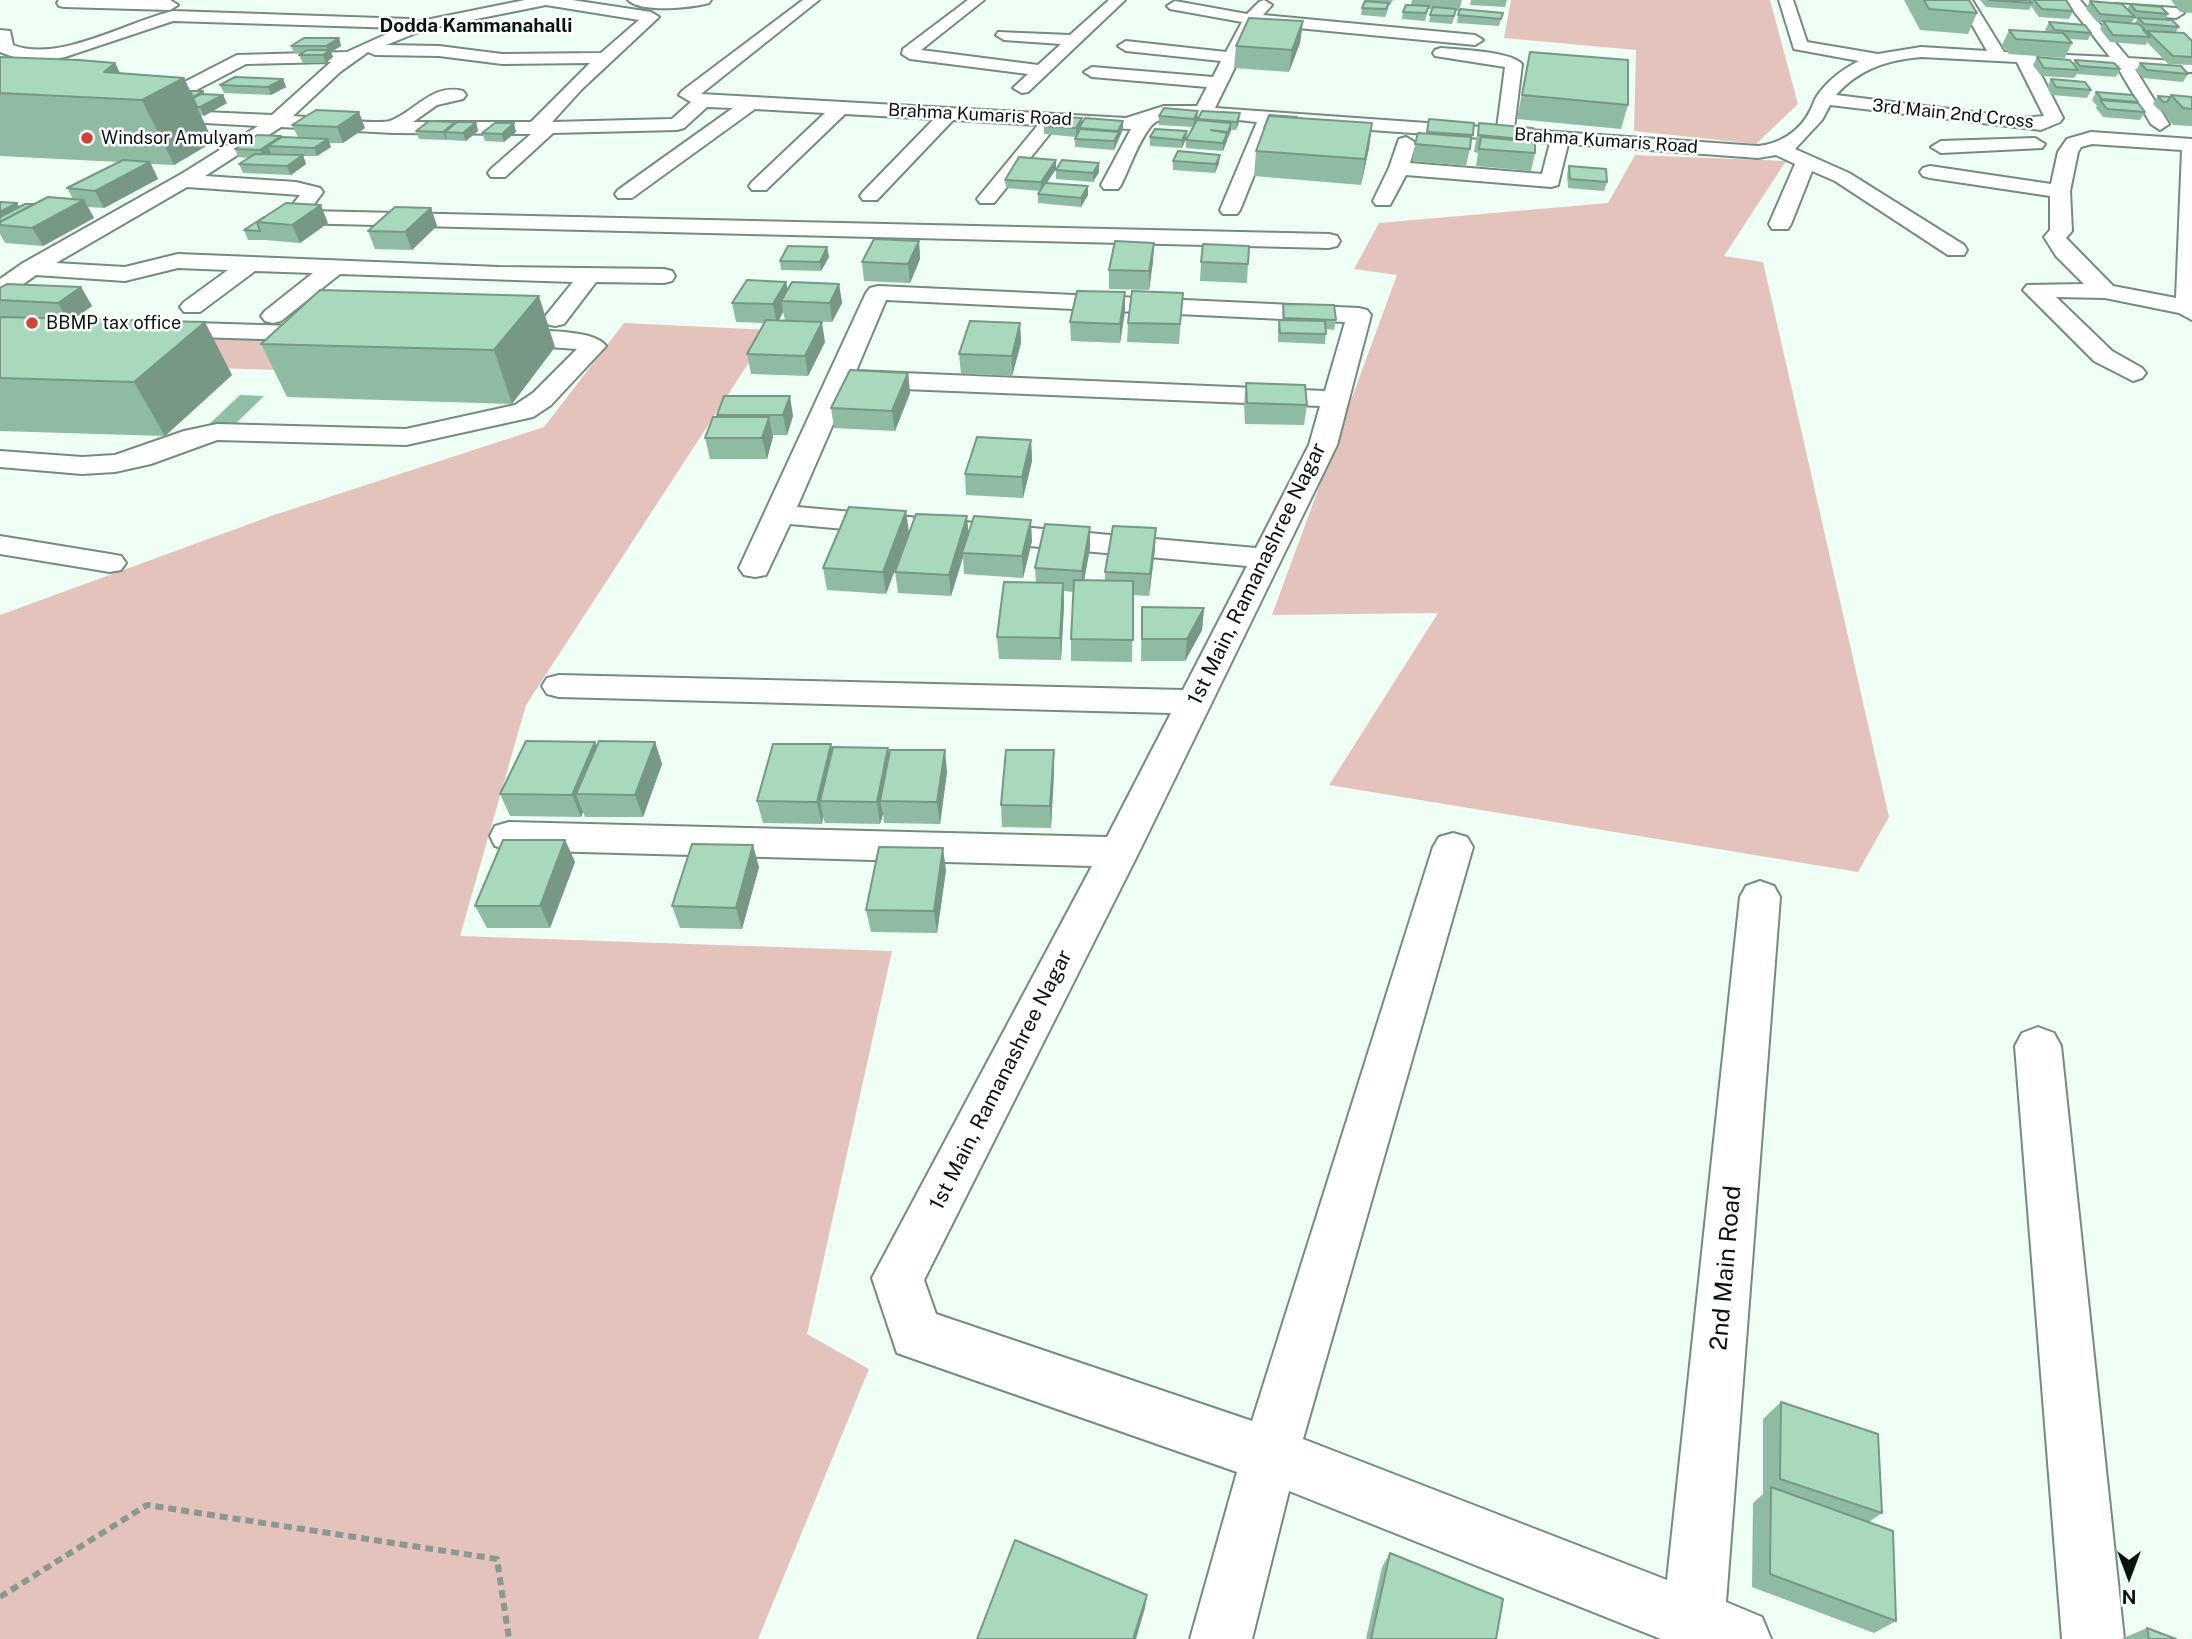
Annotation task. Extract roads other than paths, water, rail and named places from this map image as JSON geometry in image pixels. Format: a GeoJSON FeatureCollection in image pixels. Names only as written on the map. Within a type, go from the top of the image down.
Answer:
{"type":"FeatureCollection","features":[{"type":"Feature","properties":{"kind":"street"},"geometry":{"type":"LineString","coordinates":[[456,17],[475,0]]}},
{"type":"Feature","properties":{"kind":"street"},"geometry":{"type":"LineString","coordinates":[[0,290],[31,268],[183,181],[276,122],[360,50],[397,33],[422,24],[546,0],[651,17],[576,85],[542,128],[498,173]]}},
{"type":"Feature","properties":{"kind":"street"},"geometry":{"type":"LineString","coordinates":[[635,0],[678,4],[704,0]]}},
{"type":"Feature","properties":{"kind":"street"},"geometry":{"type":"LineString","coordinates":[[607,58],[502,59],[447,51],[360,50],[243,59],[136,114],[393,127],[542,128],[677,124],[703,102],[688,95],[812,0]]}},
{"type":"Feature","properties":{"kind":"street"},"geometry":{"type":"LineString","coordinates":[[977,0],[909,52],[1040,70]]}},
{"type":"Feature","properties":{"kind":"street"},"geometry":{"type":"LineString","coordinates":[[996,115],[1040,70],[1118,0]]}},
{"type":"Feature","properties":{"kind":"street"},"geometry":{"type":"LineString","coordinates":[[1203,113],[1231,57],[1234,39],[1268,0]]}},
{"type":"Feature","properties":{"kind":"street"},"geometry":{"type":"LineString","coordinates":[[1786,0],[1800,46],[1874,58],[1908,52],[2192,67]]}},
{"type":"Feature","properties":{"kind":"street"},"geometry":{"type":"LineString","coordinates":[[1965,0],[1998,56]]}},
{"type":"Feature","properties":{"kind":"street"},"geometry":{"type":"LineString","coordinates":[[2075,3],[2180,17],[2164,0]]}},
{"type":"Feature","properties":{"kind":"street"},"geometry":{"type":"LineString","coordinates":[[64,3],[218,3],[299,12],[321,20],[422,24]]}},
{"type":"Feature","properties":{"kind":"street"},"geometry":{"type":"LineString","coordinates":[[195,16],[218,3]]}},
{"type":"Feature","properties":{"kind":"street"},"geometry":{"type":"LineString","coordinates":[[2075,3],[2123,63],[2160,124]]}},
{"type":"Feature","properties":{"kind":"street"},"geometry":{"type":"LineString","coordinates":[[23,72],[68,51],[151,20],[299,12],[329,5]]}},
{"type":"Feature","properties":{"kind":"street"},"geometry":{"type":"LineString","coordinates":[[321,20],[354,5]]}},
{"type":"Feature","properties":{"kind":"street"},"geometry":{"type":"LineString","coordinates":[[1175,6],[1251,19],[1393,26],[1475,40]]}},
{"type":"Feature","properties":{"kind":"street"},"geometry":{"type":"LineString","coordinates":[[1074,14],[1099,16]]}},
{"type":"Feature","properties":{"kind":"street"},"geometry":{"type":"LineString","coordinates":[[397,33],[467,34]]}},
{"type":"Feature","properties":{"kind":"street"},"geometry":{"type":"LineString","coordinates":[[4,34],[5,48],[11,52],[38,55],[68,51]]}},
{"type":"Feature","properties":{"kind":"street"},"geometry":{"type":"LineString","coordinates":[[605,35],[633,35]]}},
{"type":"Feature","properties":{"kind":"street"},"geometry":{"type":"LineString","coordinates":[[1003,35],[1072,40]]}},
{"type":"Feature","properties":{"kind":"street"},"geometry":{"type":"LineString","coordinates":[[1314,40],[1511,61],[1534,60]]}},
{"type":"Feature","properties":{"kind":"street"},"geometry":{"type":"LineString","coordinates":[[318,43],[360,50]]}},
{"type":"Feature","properties":{"kind":"street"},"geometry":{"type":"LineString","coordinates":[[1126,46],[1231,57]]}},
{"type":"Feature","properties":{"kind":"street","name":"3rd Main 2nd Cross"},"geometry":{"type":"LineString","coordinates":[[1824,99],[2024,124],[2050,122],[2054,118],[2023,57]]}},
{"type":"Feature","properties":{"kind":"street"},"geometry":{"type":"LineString","coordinates":[[1780,150],[1793,144],[1818,114],[1824,99],[1847,75],[1874,58]]}},
{"type":"Feature","properties":{"kind":"street"},"geometry":{"type":"LineString","coordinates":[[1506,127],[1514,64],[1511,61]]}},
{"type":"Feature","properties":{"kind":"street"},"geometry":{"type":"LineString","coordinates":[[1092,72],[1217,83]]}},
{"type":"Feature","properties":{"kind":"street"},"geometry":{"type":"LineString","coordinates":[[1922,88],[1931,112]]}},
{"type":"Feature","properties":{"kind":"street"},"geometry":{"type":"LineString","coordinates":[[393,127],[431,101],[457,95]]}},
{"type":"Feature","properties":{"kind":"street","name":"Brahma Kumaris Road"},"geometry":{"type":"LineString","coordinates":[[703,102],[1143,123],[1169,111],[1275,113],[1410,127],[1560,138],[1758,152],[1780,150]]}},
{"type":"Feature","properties":{"kind":"street"},"geometry":{"type":"LineString","coordinates":[[625,194],[752,103]]}},
{"type":"Feature","properties":{"kind":"street"},"geometry":{"type":"LineString","coordinates":[[353,125],[382,107]]}},
{"type":"Feature","properties":{"kind":"street"},"geometry":{"type":"LineString","coordinates":[[759,186],[842,107]]}},
{"type":"Feature","properties":{"kind":"street"},"geometry":{"type":"LineString","coordinates":[[474,128],[492,111]]}},
{"type":"Feature","properties":{"kind":"street"},"geometry":{"type":"LineString","coordinates":[[870,197],[950,113]]}},
{"type":"Feature","properties":{"kind":"street"},"geometry":{"type":"LineString","coordinates":[[1230,210],[1275,113],[1506,127],[1657,140],[1675,146]]}},
{"type":"Feature","properties":{"kind":"street"},"geometry":{"type":"LineString","coordinates":[[987,199],[1052,119]]}},
{"type":"Feature","properties":{"kind":"street"},"geometry":{"type":"LineString","coordinates":[[1111,185],[1143,123]]}},
{"type":"Feature","properties":{"kind":"street"},"geometry":{"type":"LineString","coordinates":[[1383,201],[1399,168],[1410,127]]}},
{"type":"Feature","properties":{"kind":"street"},"geometry":{"type":"LineString","coordinates":[[1551,204],[1550,181],[1560,138]]}},
{"type":"Feature","properties":{"kind":"street"},"geometry":{"type":"LineString","coordinates":[[1941,147],[2072,145],[2091,138],[2192,145],[2190,310],[2105,291],[2035,290],[2102,356],[2133,373]]}},
{"type":"Feature","properties":{"kind":"street"},"geometry":{"type":"LineString","coordinates":[[2072,145],[2068,152],[2060,191],[2061,231],[2055,237],[2064,251],[2105,291]]}},
{"type":"Feature","properties":{"kind":"street"},"geometry":{"type":"LineString","coordinates":[[1780,150],[1842,177],[1956,250]]}},
{"type":"Feature","properties":{"kind":"street"},"geometry":{"type":"LineString","coordinates":[[1780,224],[1806,161]]}},
{"type":"Feature","properties":{"kind":"street"},"geometry":{"type":"LineString","coordinates":[[1399,168],[1550,181]]}},
{"type":"Feature","properties":{"kind":"street"},"geometry":{"type":"LineString","coordinates":[[1930,173],[2060,191]]}},
{"type":"Feature","properties":{"kind":"street"},"geometry":{"type":"LineString","coordinates":[[183,181],[296,188],[313,192],[294,217],[1329,241]]}},
{"type":"Feature","properties":{"kind":"street"},"geometry":{"type":"LineString","coordinates":[[80,214],[121,216]]}},
{"type":"Feature","properties":{"kind":"street"},"geometry":{"type":"LineString","coordinates":[[31,268],[125,274],[178,261],[499,274],[664,276]]}},
{"type":"Feature","properties":{"kind":"street"},"geometry":{"type":"LineString","coordinates":[[192,307],[250,264]]}},
{"type":"Feature","properties":{"kind":"street"},"geometry":{"type":"LineString","coordinates":[[273,316],[335,267]]}},
{"type":"Feature","properties":{"kind":"street"},"geometry":{"type":"LineString","coordinates":[[395,289],[415,271]]}},
{"type":"Feature","properties":{"kind":"street"},"geometry":{"type":"LineString","coordinates":[[483,292],[499,274]]}},
{"type":"Feature","properties":{"kind":"street"},"geometry":{"type":"LineString","coordinates":[[555,319],[590,275]]}},
{"type":"Feature","properties":{"kind":"street","name":"1st Main, Ramanashree Nagar"},"geometry":{"type":"LineString","coordinates":[[841,378],[878,293],[1359,314],[1323,445],[1119,852],[898,1278],[916,1334],[1270,1455]]}},
{"type":"Feature","properties":{"kind":"street"},"geometry":{"type":"LineString","coordinates":[[139,361],[153,355],[179,335],[194,330],[350,334]]}},
{"type":"Feature","properties":{"kind":"street"},"geometry":{"type":"LineString","coordinates":[[0,459],[104,465],[130,461],[197,434],[217,432],[405,438],[432,433],[524,411],[542,399],[594,346],[579,341],[471,338]]}},
{"type":"Feature","properties":{"kind":"street"},"geometry":{"type":"LineString","coordinates":[[755,568],[841,378],[1336,399]]}},
{"type":"Feature","properties":{"kind":"street"},"geometry":{"type":"LineString","coordinates":[[779,514],[1266,558]]}},
{"type":"Feature","properties":{"kind":"street"},"geometry":{"type":"LineString","coordinates":[[0,545],[110,563]]}},
{"type":"Feature","properties":{"kind":"street"},"geometry":{"type":"LineString","coordinates":[[559,686],[1194,702]]}},
{"type":"Feature","properties":{"kind":"street"},"geometry":{"type":"LineString","coordinates":[[509,836],[1119,852]]}},
{"type":"Feature","properties":{"kind":"street"},"geometry":{"type":"LineString","coordinates":[[1221,1639],[1270,1455],[1453,848]]}},
{"type":"Feature","properties":{"kind":"street","name":"2nd Main Road"},"geometry":{"type":"LineString","coordinates":[[1708,1633],[1760,897]]}},
{"type":"Feature","properties":{"kind":"street"},"geometry":{"type":"LineString","coordinates":[[2038,1046],[2093,1639]]}},
{"type":"Feature","properties":{"kind":"street"},"geometry":{"type":"LineString","coordinates":[[1270,1455],[1708,1633]]}},
{"type":"Feature","properties":{"kind":"place","name":"Windsor Amulyam"},"geometry":{"type":"Point","coordinates":[87,138]}},
{"type":"Feature","properties":{"kind":"place","name":"BBMP tax office"},"geometry":{"type":"Point","coordinates":[32,323]}},
{"type":"Feature","properties":{"kind":"district","name":"Dodda Kammanahalli"},"geometry":{"type":"Point","coordinates":[476,26]}}]}
